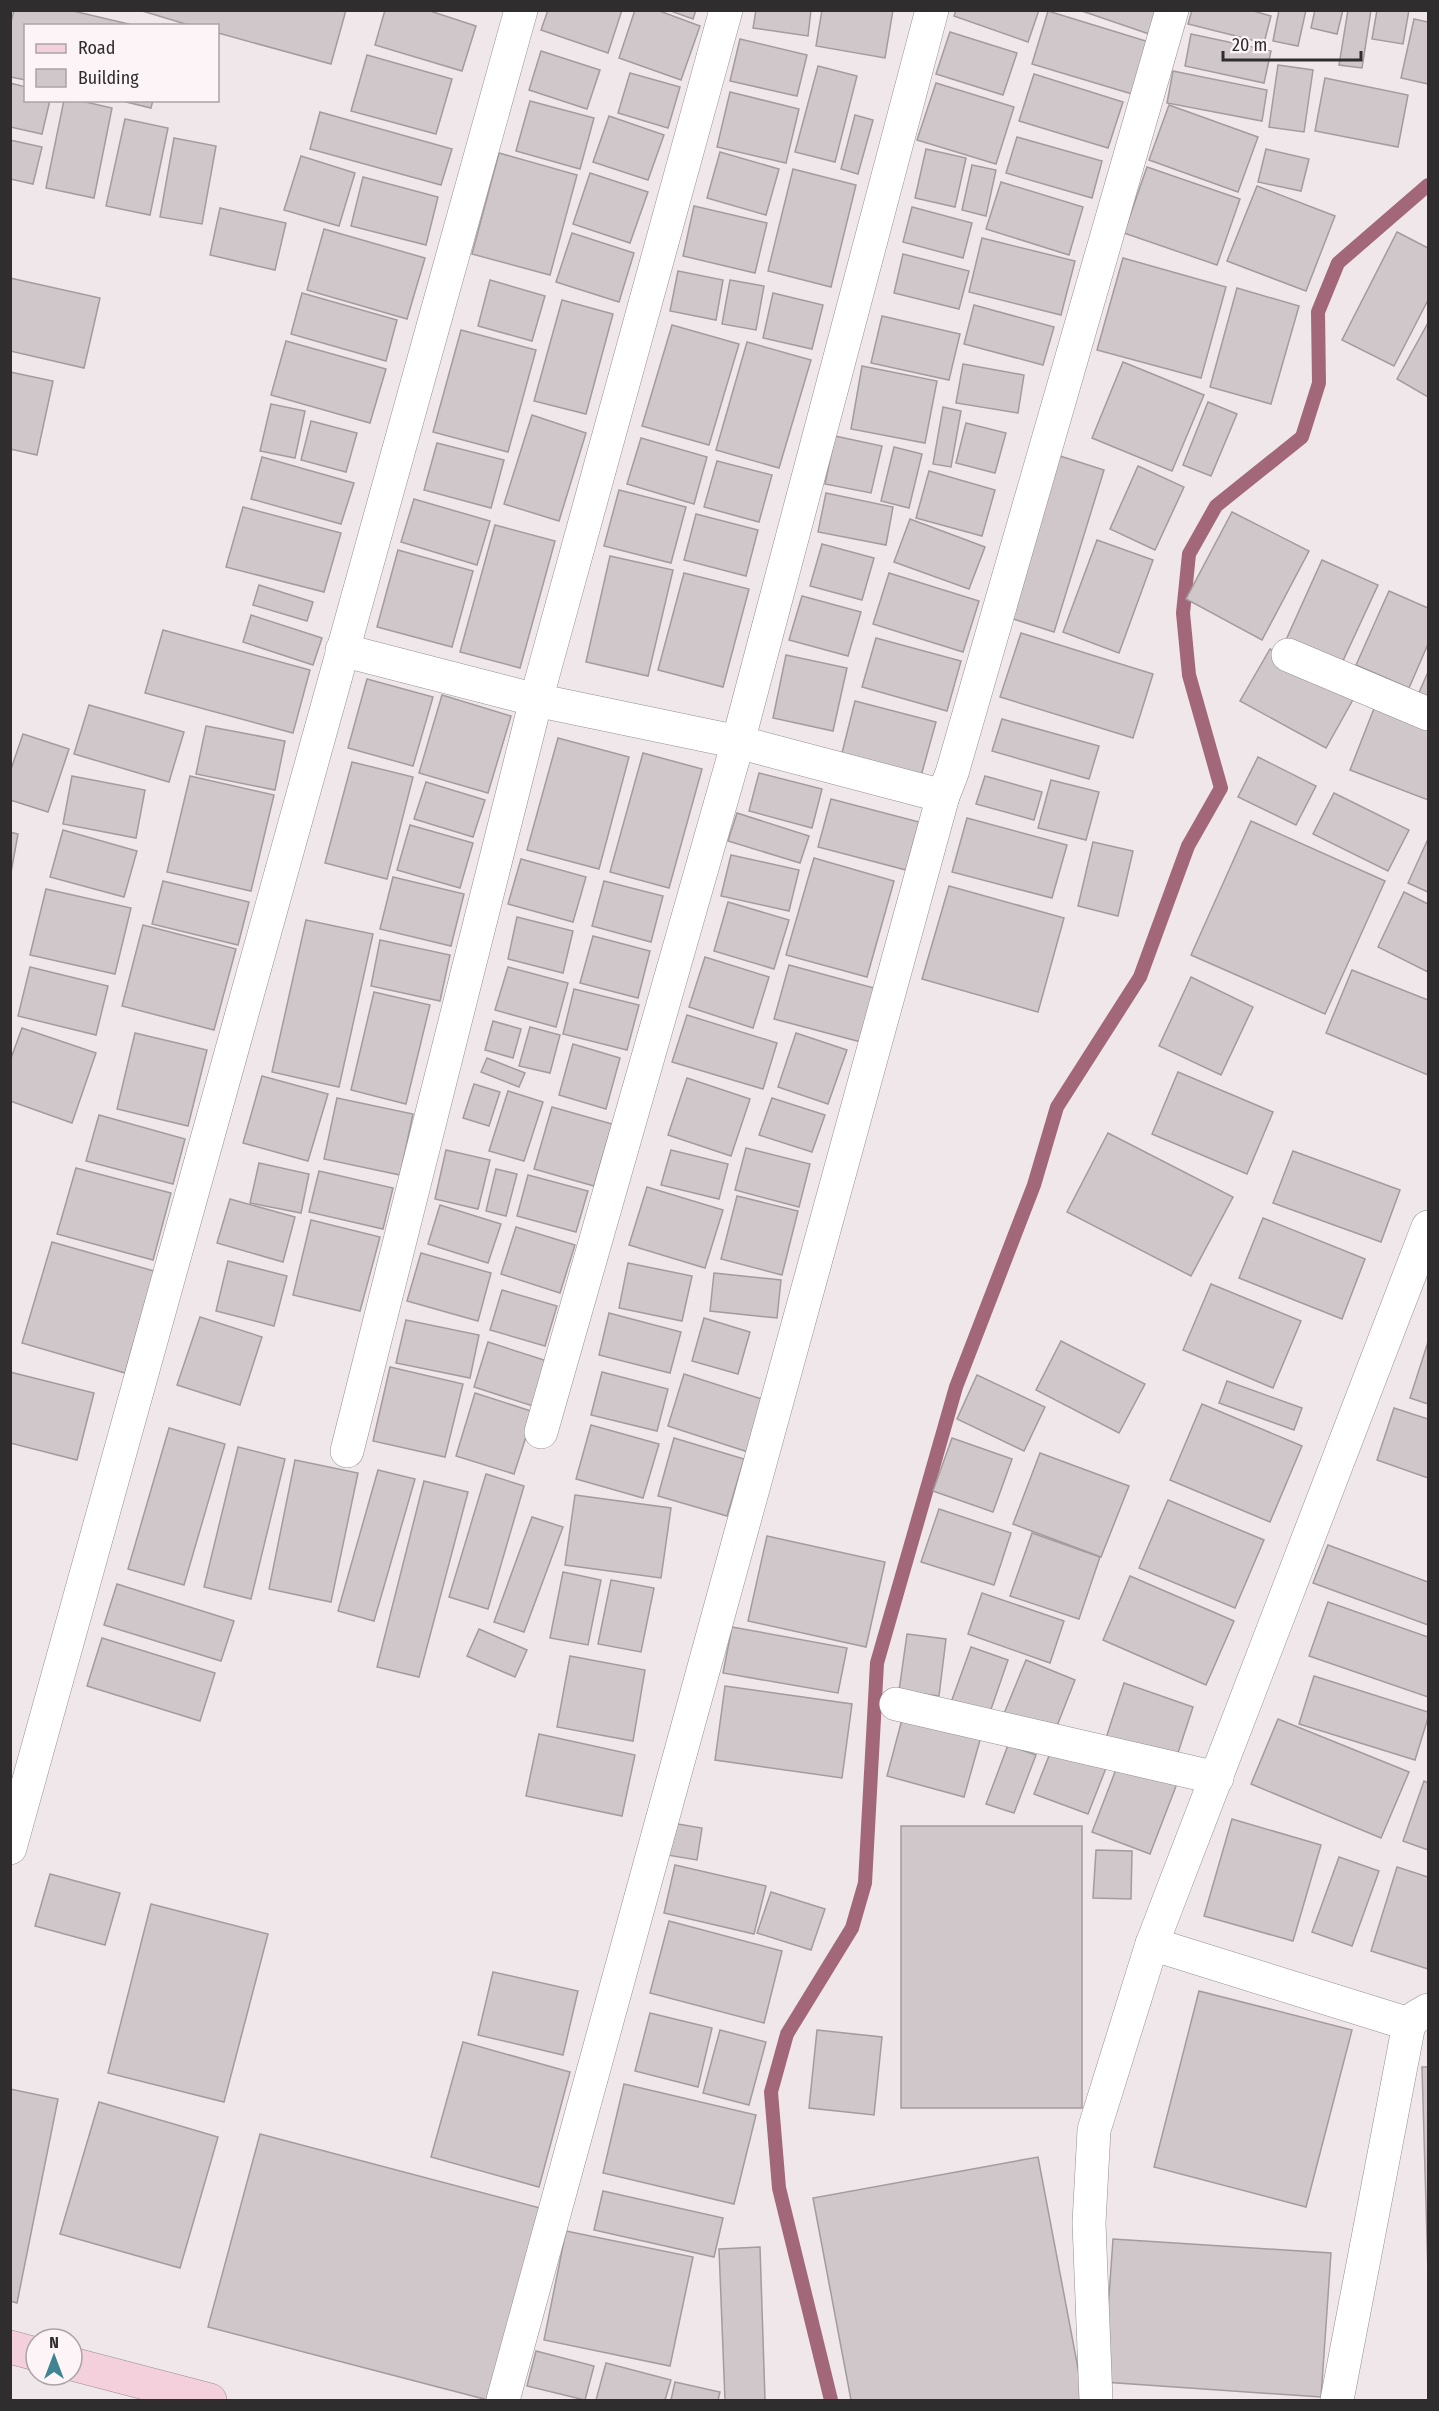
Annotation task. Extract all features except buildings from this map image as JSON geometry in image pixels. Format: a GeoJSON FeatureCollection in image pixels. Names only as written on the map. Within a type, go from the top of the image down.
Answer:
{"type":"FeatureCollection","features":[{"type":"Feature","properties":{"kind":"street"},"geometry":{"type":"LineString","coordinates":[[10,1848],[521,10]]}},
{"type":"Feature","properties":{"kind":"street"},"geometry":{"type":"LineString","coordinates":[[347,1450],[536,700],[726,10]]}},
{"type":"Feature","properties":{"kind":"street"},"geometry":{"type":"LineString","coordinates":[[541,1432],[738,742],[932,10]]}},
{"type":"Feature","properties":{"kind":"street"},"geometry":{"type":"LineString","coordinates":[[503,2400],[688,1734],[943,796],[959,750],[1172,10]]}},
{"type":"Feature","properties":{"kind":"street"},"geometry":{"type":"LineString","coordinates":[[342,650],[536,700],[738,742],[943,796]]}},
{"type":"Feature","properties":{"kind":"street"},"geometry":{"type":"LineString","coordinates":[[1288,655],[1428,714]]}},
{"type":"Feature","properties":{"kind":"street"},"geometry":{"type":"LineString","coordinates":[[1096,2400],[1089,2223],[1094,2130],[1152,1944],[1428,1227]]}},
{"type":"Feature","properties":{"kind":"street"},"geometry":{"type":"LineString","coordinates":[[896,1704],[1217,1778]]}},
{"type":"Feature","properties":{"kind":"street"},"geometry":{"type":"LineString","coordinates":[[1152,1944],[1419,2017],[1337,2400]]}},
{"type":"Feature","properties":{"kind":"street"},"geometry":{"type":"LineString","coordinates":[[84,2367],[210,2400]]}},
{"type":"Feature","properties":{"kind":"waterway"},"geometry":{"type":"LineString","coordinates":[[831,2400],[779,2188],[771,2092],[787,2034],[852,1928],[865,1883],[877,1663],[956,1387],[1034,1185],[1057,1107],[1140,977],[1188,846],[1221,788],[1189,675],[1183,613],[1189,554],[1216,506],[1302,437],[1319,383],[1318,312],[1338,263],[1428,185]]}}]}
